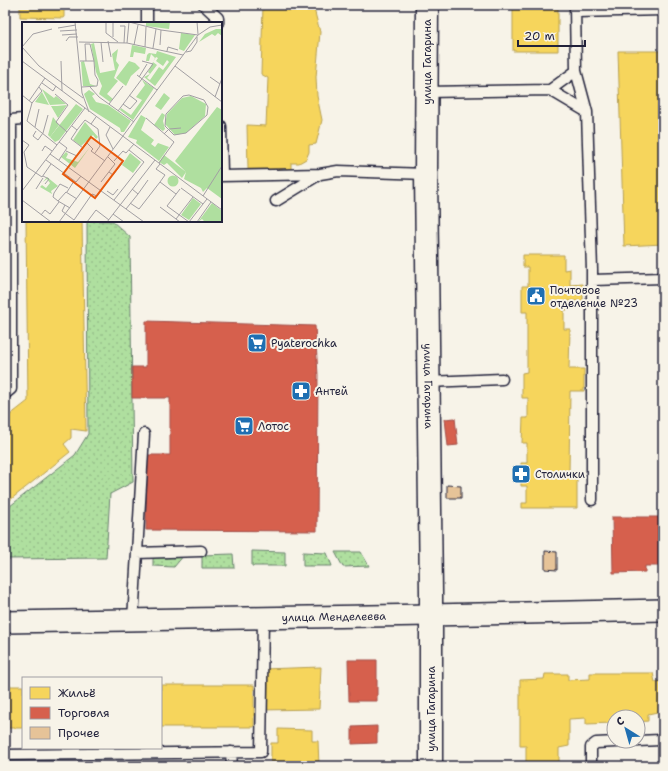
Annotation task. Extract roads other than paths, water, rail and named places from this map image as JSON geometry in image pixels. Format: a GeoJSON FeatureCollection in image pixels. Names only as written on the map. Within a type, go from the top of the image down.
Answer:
{"type":"FeatureCollection","features":[{"type":"Feature","properties":{"kind":"main road","name":"улица Гагарина"},"geometry":{"type":"LineString","coordinates":[[427,5],[426,174],[431,766]]}},
{"type":"Feature","properties":{"kind":"street","name":"улица Менделеева"},"geometry":{"type":"LineString","coordinates":[[5,622],[663,610]]}},
{"type":"Feature","properties":{"kind":"lane"},"geometry":{"type":"LineString","coordinates":[[147,5],[147,22]]}},
{"type":"Feature","properties":{"kind":"lane"},"geometry":{"type":"LineString","coordinates":[[204,5],[218,18],[218,22]]}},
{"type":"Feature","properties":{"kind":"lane"},"geometry":{"type":"LineString","coordinates":[[592,500],[592,280],[587,112],[576,71],[575,9],[663,10]]}},
{"type":"Feature","properties":{"kind":"lane"},"geometry":{"type":"LineString","coordinates":[[550,90],[576,71]]}},
{"type":"Feature","properties":{"kind":"lane"},"geometry":{"type":"LineString","coordinates":[[427,92],[550,90],[587,112]]}},
{"type":"Feature","properties":{"kind":"lane"},"geometry":{"type":"LineString","coordinates":[[5,394],[11,389],[8,218],[11,120],[22,119]]}},
{"type":"Feature","properties":{"kind":"lane"},"geometry":{"type":"LineString","coordinates":[[222,176],[320,174],[338,171],[426,174]]}},
{"type":"Feature","properties":{"kind":"lane"},"geometry":{"type":"LineString","coordinates":[[276,201],[320,174]]}},
{"type":"Feature","properties":{"kind":"lane"},"geometry":{"type":"LineString","coordinates":[[592,280],[663,278]]}},
{"type":"Feature","properties":{"kind":"lane"},"geometry":{"type":"LineString","coordinates":[[428,382],[502,379]]}},
{"type":"Feature","properties":{"kind":"lane"},"geometry":{"type":"LineString","coordinates":[[133,620],[144,434]]}},
{"type":"Feature","properties":{"kind":"lane"},"geometry":{"type":"LineString","coordinates":[[137,553],[201,551]]}},
{"type":"Feature","properties":{"kind":"lane"},"geometry":{"type":"LineString","coordinates":[[5,755],[261,752],[263,618]]}},
{"type":"Feature","properties":{"kind":"lane"},"geometry":{"type":"LineString","coordinates":[[646,741],[660,740],[663,738]]}},
{"type":"Feature","properties":{"kind":"lane"},"geometry":{"type":"LineString","coordinates":[[591,766],[591,747],[596,743],[606,743]]}},
{"type":"Feature","properties":{"kind":"lane"},"geometry":{"type":"LineString","coordinates":[[231,752],[232,766]]}},
{"type":"Feature","properties":{"kind":"place","name":"Почтовое отделение №23"},"geometry":{"type":"Point","coordinates":[536,296]}},
{"type":"Feature","properties":{"kind":"place","name":"Pyaterochka"},"geometry":{"type":"Point","coordinates":[257,343]}},
{"type":"Feature","properties":{"kind":"place","name":"Антей"},"geometry":{"type":"Point","coordinates":[301,391]}},
{"type":"Feature","properties":{"kind":"place","name":"Лотос"},"geometry":{"type":"Point","coordinates":[244,426]}},
{"type":"Feature","properties":{"kind":"place","name":"Столички"},"geometry":{"type":"Point","coordinates":[521,474]}}]}
